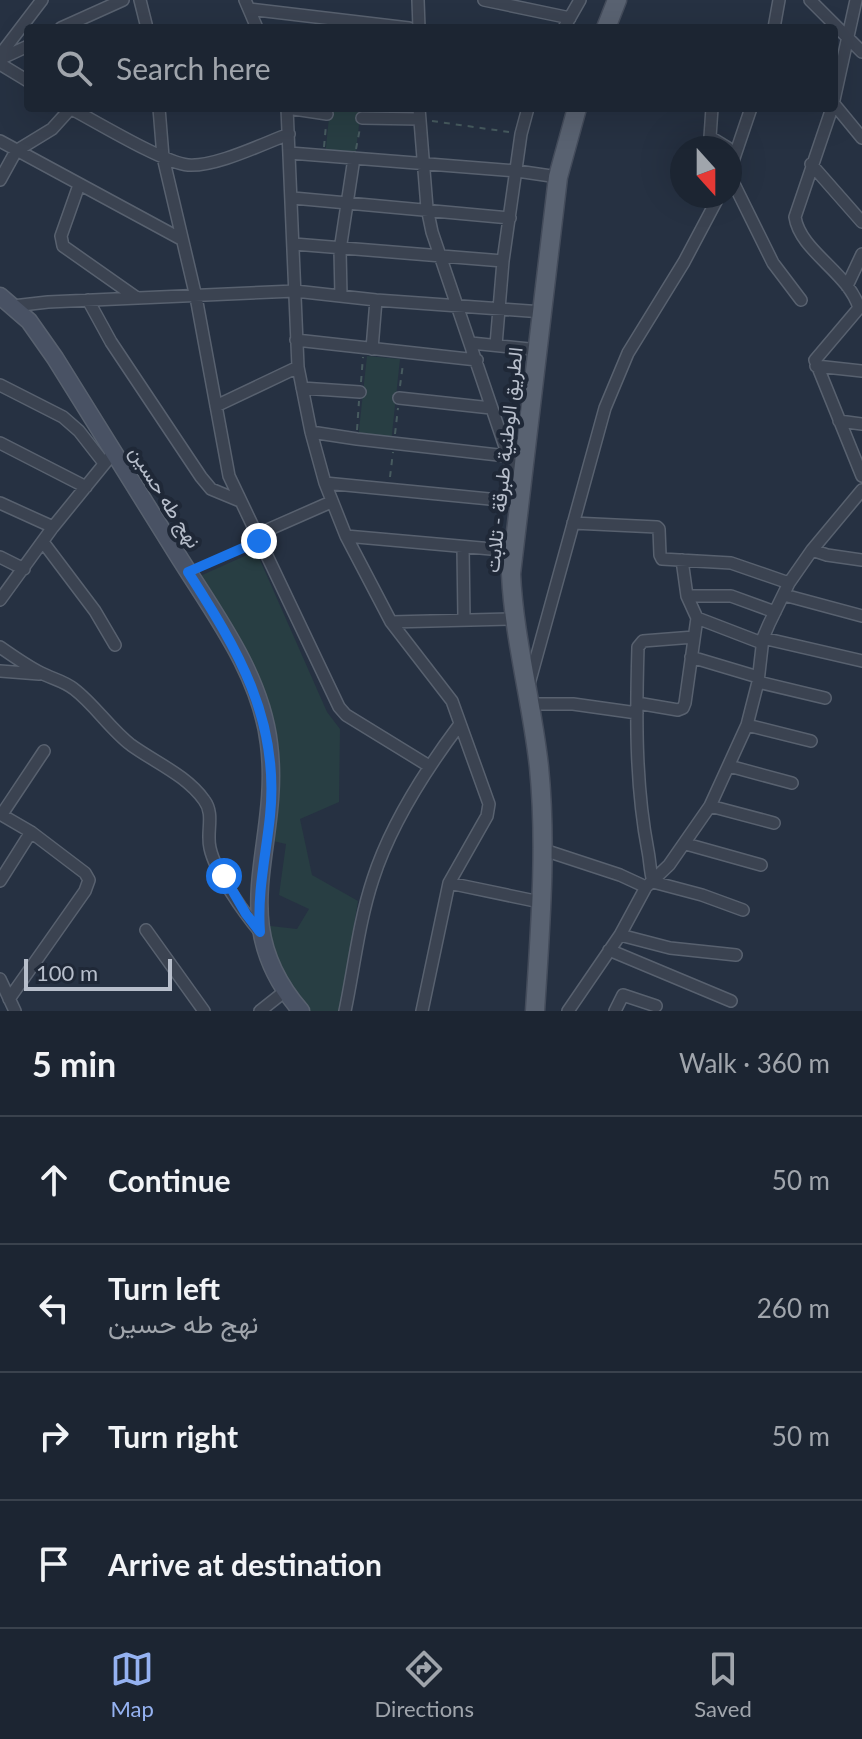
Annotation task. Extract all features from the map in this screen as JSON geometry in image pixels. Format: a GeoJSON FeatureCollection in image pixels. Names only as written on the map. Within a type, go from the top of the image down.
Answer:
{"type":"FeatureCollection","features":[{"type":"Feature","properties":{"kind":"main road"},"geometry":{"type":"LineString","coordinates":[[608,24],[617,0]]}},
{"type":"Feature","properties":{"kind":"main road","name":"الطريق الوطنية طبرقة - تلابت"},"geometry":{"type":"LineString","coordinates":[[534,1011],[540,902],[539,768],[514,619],[511,574],[558,177],[576,112]]}},
{"type":"Feature","properties":{"kind":"main road","name":"نهج طه حسين"},"geometry":{"type":"LineString","coordinates":[[7,301],[38,333],[109,458],[188,572],[238,654],[264,716],[272,781],[260,881],[260,932],[284,992],[301,1011]]}},
{"type":"Feature","properties":{"kind":"street"},"geometry":{"type":"LineString","coordinates":[[25,24],[42,0]]}},
{"type":"Feature","properties":{"kind":"street"},"geometry":{"type":"LineString","coordinates":[[70,24],[123,0]]}},
{"type":"Feature","properties":{"kind":"street"},"geometry":{"type":"LineString","coordinates":[[140,0],[146,24]]}},
{"type":"Feature","properties":{"kind":"street"},"geometry":{"type":"LineString","coordinates":[[418,0],[419,24]]}},
{"type":"Feature","properties":{"kind":"street"},"geometry":{"type":"LineString","coordinates":[[484,0],[567,23],[580,0]]}},
{"type":"Feature","properties":{"kind":"street"},"geometry":{"type":"LineString","coordinates":[[775,24],[779,0]]}},
{"type":"Feature","properties":{"kind":"street"},"geometry":{"type":"LineString","coordinates":[[810,0],[835,24]]}},
{"type":"Feature","properties":{"kind":"street"},"geometry":{"type":"LineString","coordinates":[[838,92],[858,46],[856,0]]}},
{"type":"Feature","properties":{"kind":"street"},"geometry":{"type":"LineString","coordinates":[[247,4],[255,24]]}},
{"type":"Feature","properties":{"kind":"street"},"geometry":{"type":"LineString","coordinates":[[247,4],[382,24]]}},
{"type":"Feature","properties":{"kind":"street"},"geometry":{"type":"LineString","coordinates":[[0,59],[24,25]]}},
{"type":"Feature","properties":{"kind":"street"},"geometry":{"type":"LineString","coordinates":[[838,27],[858,46]]}},
{"type":"Feature","properties":{"kind":"street"},"geometry":{"type":"LineString","coordinates":[[0,59],[24,48]]}},
{"type":"Feature","properties":{"kind":"street"},"geometry":{"type":"LineString","coordinates":[[0,59],[24,78]]}},
{"type":"Feature","properties":{"kind":"street"},"geometry":{"type":"LineString","coordinates":[[838,110],[862,138]]}},
{"type":"Feature","properties":{"kind":"street"},"geometry":{"type":"LineString","coordinates":[[0,180],[16,151],[52,129],[67,112]]}},
{"type":"Feature","properties":{"kind":"street"},"geometry":{"type":"LineString","coordinates":[[78,112],[163,157],[190,165],[213,161],[289,134]]}},
{"type":"Feature","properties":{"kind":"street"},"geometry":{"type":"LineString","coordinates":[[159,112],[163,157],[196,297],[229,476],[339,707],[346,715],[429,766]]}},
{"type":"Feature","properties":{"kind":"street"},"geometry":{"type":"LineString","coordinates":[[287,112],[298,367],[325,483],[346,536],[391,622],[452,701],[490,810],[449,883],[422,1011]]}},
{"type":"Feature","properties":{"kind":"street"},"geometry":{"type":"LineString","coordinates":[[314,112],[327,114]]}},
{"type":"Feature","properties":{"kind":"street"},"geometry":{"type":"LineString","coordinates":[[496,345],[503,261],[527,112]]}},
{"type":"Feature","properties":{"kind":"street"},"geometry":{"type":"LineString","coordinates":[[710,136],[712,112]]}},
{"type":"Feature","properties":{"kind":"street"},"geometry":{"type":"LineString","coordinates":[[738,136],[749,112]]}},
{"type":"Feature","properties":{"kind":"street"},"geometry":{"type":"LineString","coordinates":[[830,112],[795,222],[847,286],[859,308],[859,315],[818,355],[816,366],[862,476]]}},
{"type":"Feature","properties":{"kind":"street"},"geometry":{"type":"LineString","coordinates":[[325,483],[520,497],[477,360],[456,306],[427,208],[419,114],[362,118]]}},
{"type":"Feature","properties":{"kind":"street"},"geometry":{"type":"LineString","coordinates":[[0,141],[181,239]]}},
{"type":"Feature","properties":{"kind":"street"},"geometry":{"type":"LineString","coordinates":[[290,153],[558,177]]}},
{"type":"Feature","properties":{"kind":"street"},"geometry":{"type":"LineString","coordinates":[[341,296],[340,250],[354,158]]}},
{"type":"Feature","properties":{"kind":"street"},"geometry":{"type":"LineString","coordinates":[[811,164],[862,222]]}},
{"type":"Feature","properties":{"kind":"street"},"geometry":{"type":"LineString","coordinates":[[79,185],[61,236],[63,246],[139,299]]}},
{"type":"Feature","properties":{"kind":"street"},"geometry":{"type":"LineString","coordinates":[[293,198],[510,218]]}},
{"type":"Feature","properties":{"kind":"street"},"geometry":{"type":"LineString","coordinates":[[742,198],[773,263],[801,300]]}},
{"type":"Feature","properties":{"kind":"street"},"geometry":{"type":"LineString","coordinates":[[682,560],[687,596],[697,618],[683,708],[573,704],[529,696],[605,408],[628,353],[684,262],[713,208]]}},
{"type":"Feature","properties":{"kind":"street"},"geometry":{"type":"LineString","coordinates":[[294,244],[503,261]]}},
{"type":"Feature","properties":{"kind":"street"},"geometry":{"type":"LineString","coordinates":[[847,286],[862,254]]}},
{"type":"Feature","properties":{"kind":"street"},"geometry":{"type":"LineString","coordinates":[[7,301],[139,299],[295,291],[543,312]]}},
{"type":"Feature","properties":{"kind":"street"},"geometry":{"type":"LineString","coordinates":[[88,300],[111,342],[201,477],[211,489],[240,501]]}},
{"type":"Feature","properties":{"kind":"street"},"geometry":{"type":"LineString","coordinates":[[372,349],[376,300]]}},
{"type":"Feature","properties":{"kind":"street"},"geometry":{"type":"LineString","coordinates":[[296,340],[477,360]]}},
{"type":"Feature","properties":{"kind":"street"},"geometry":{"type":"LineString","coordinates":[[471,343],[539,350]]}},
{"type":"Feature","properties":{"kind":"street"},"geometry":{"type":"LineString","coordinates":[[816,366],[862,371]]}},
{"type":"Feature","properties":{"kind":"street"},"geometry":{"type":"LineString","coordinates":[[216,406],[298,367]]}},
{"type":"Feature","properties":{"kind":"street"},"geometry":{"type":"LineString","coordinates":[[0,385],[63,417],[109,458],[53,527],[0,600]]}},
{"type":"Feature","properties":{"kind":"street"},"geometry":{"type":"LineString","coordinates":[[302,388],[360,392]]}},
{"type":"Feature","properties":{"kind":"street"},"geometry":{"type":"LineString","coordinates":[[399,398],[491,408]]}},
{"type":"Feature","properties":{"kind":"street"},"geometry":{"type":"LineString","coordinates":[[839,421],[862,424]]}},
{"type":"Feature","properties":{"kind":"street"},"geometry":{"type":"LineString","coordinates":[[311,432],[507,456]]}},
{"type":"Feature","properties":{"kind":"street"},"geometry":{"type":"LineString","coordinates":[[0,443],[86,487]]}},
{"type":"Feature","properties":{"kind":"street"},"geometry":{"type":"LineString","coordinates":[[568,1011],[620,935],[650,884],[686,844],[710,806],[747,725],[763,641],[775,612],[789,583],[812,550],[861,492]]}},
{"type":"Feature","properties":{"kind":"street"},"geometry":{"type":"LineString","coordinates":[[257,538],[331,502]]}},
{"type":"Feature","properties":{"kind":"street"},"geometry":{"type":"LineString","coordinates":[[0,503],[53,527]]}},
{"type":"Feature","properties":{"kind":"street"},"geometry":{"type":"LineString","coordinates":[[573,523],[657,527],[660,558],[731,563],[789,583]]}},
{"type":"Feature","properties":{"kind":"street"},"geometry":{"type":"LineString","coordinates":[[346,536],[514,551]]}},
{"type":"Feature","properties":{"kind":"street"},"geometry":{"type":"LineString","coordinates":[[43,542],[95,611],[115,645]]}},
{"type":"Feature","properties":{"kind":"street"},"geometry":{"type":"LineString","coordinates":[[463,548],[464,619]]}},
{"type":"Feature","properties":{"kind":"street"},"geometry":{"type":"LineString","coordinates":[[812,550],[862,560]]}},
{"type":"Feature","properties":{"kind":"street"},"geometry":{"type":"LineString","coordinates":[[0,557],[24,569]]}},
{"type":"Feature","properties":{"kind":"street"},"geometry":{"type":"LineString","coordinates":[[687,596],[722,594],[775,612]]}},
{"type":"Feature","properties":{"kind":"street"},"geometry":{"type":"LineString","coordinates":[[784,595],[862,616]]}},
{"type":"Feature","properties":{"kind":"street"},"geometry":{"type":"LineString","coordinates":[[697,618],[763,641],[862,661]]}},
{"type":"Feature","properties":{"kind":"street"},"geometry":{"type":"LineString","coordinates":[[391,622],[514,619]]}},
{"type":"Feature","properties":{"kind":"street"},"geometry":{"type":"LineString","coordinates":[[650,884],[637,708],[639,643],[694,637]]}},
{"type":"Feature","properties":{"kind":"street"},"geometry":{"type":"LineString","coordinates":[[0,647],[44,675],[76,690],[110,727],[179,776],[206,801],[210,811],[210,848],[214,858],[260,932]]}},
{"type":"Feature","properties":{"kind":"street"},"geometry":{"type":"LineString","coordinates":[[691,657],[825,698]]}},
{"type":"Feature","properties":{"kind":"street"},"geometry":{"type":"LineString","coordinates":[[0,671],[44,675]]}},
{"type":"Feature","properties":{"kind":"street"},"geometry":{"type":"LineString","coordinates":[[345,1011],[371,882],[429,766],[460,724]]}},
{"type":"Feature","properties":{"kind":"street"},"geometry":{"type":"LineString","coordinates":[[747,725],[811,741]]}},
{"type":"Feature","properties":{"kind":"street"},"geometry":{"type":"LineString","coordinates":[[9,999],[89,885],[85,873],[31,832],[1,814],[44,751]]}},
{"type":"Feature","properties":{"kind":"street"},"geometry":{"type":"LineString","coordinates":[[729,766],[792,783]]}},
{"type":"Feature","properties":{"kind":"street"},"geometry":{"type":"LineString","coordinates":[[710,806],[774,823]]}},
{"type":"Feature","properties":{"kind":"street"},"geometry":{"type":"LineString","coordinates":[[0,881],[31,832]]}},
{"type":"Feature","properties":{"kind":"street"},"geometry":{"type":"LineString","coordinates":[[686,844],[761,865]]}},
{"type":"Feature","properties":{"kind":"street"},"geometry":{"type":"LineString","coordinates":[[541,849],[650,884],[702,895],[743,910]]}},
{"type":"Feature","properties":{"kind":"street"},"geometry":{"type":"LineString","coordinates":[[449,883],[540,902]]}},
{"type":"Feature","properties":{"kind":"street"},"geometry":{"type":"LineString","coordinates":[[146,930],[204,1011]]}},
{"type":"Feature","properties":{"kind":"street"},"geometry":{"type":"LineString","coordinates":[[620,935],[670,948],[736,955]]}},
{"type":"Feature","properties":{"kind":"street"},"geometry":{"type":"LineString","coordinates":[[609,950],[731,1001]]}},
{"type":"Feature","properties":{"kind":"street"},"geometry":{"type":"LineString","coordinates":[[0,979],[15,1011]]}},
{"type":"Feature","properties":{"kind":"street"},"geometry":{"type":"LineString","coordinates":[[260,1011],[284,992]]}},
{"type":"Feature","properties":{"kind":"street"},"geometry":{"type":"LineString","coordinates":[[615,1011],[623,995],[656,1006]]}},
{"type":"Feature","properties":{"kind":"path"},"geometry":{"type":"LineString","coordinates":[[324,155],[327,114]]}},
{"type":"Feature","properties":{"kind":"path"},"geometry":{"type":"LineString","coordinates":[[419,114],[521,134]]}},
{"type":"Feature","properties":{"kind":"path"},"geometry":{"type":"LineString","coordinates":[[354,158],[362,118]]}},
{"type":"Feature","properties":{"kind":"path"},"geometry":{"type":"LineString","coordinates":[[389,488],[404,351]]}},
{"type":"Feature","properties":{"kind":"path"},"geometry":{"type":"LineString","coordinates":[[188,572],[257,538]]}},
{"type":"Feature","properties":{"kind":"green space"},"geometry":{"type":"Polygon","coordinates":[[[330,112],[361,112],[355,159],[325,156],[330,112]]]}},
{"type":"Feature","properties":{"kind":"green space"},"geometry":{"type":"Polygon","coordinates":[[[367,356],[400,359],[391,443],[358,439],[367,356]]]}},
{"type":"Feature","properties":{"kind":"green space"},"geometry":{"type":"Polygon","coordinates":[[[256,551],[327,712],[340,729],[339,802],[300,819],[312,875],[358,901],[340,1011],[304,1011],[286,990],[262,925],[297,929],[309,909],[279,895],[286,844],[273,841],[276,798],[272,738],[200,576],[256,551]]]}},
{"type":"Feature","properties":{"kind":"route"},"geometry":{"type":"LineString","coordinates":[[224,876],[235,898],[260,932],[258,909],[272,781],[264,716],[238,654],[188,572],[259,541]]}}]}
